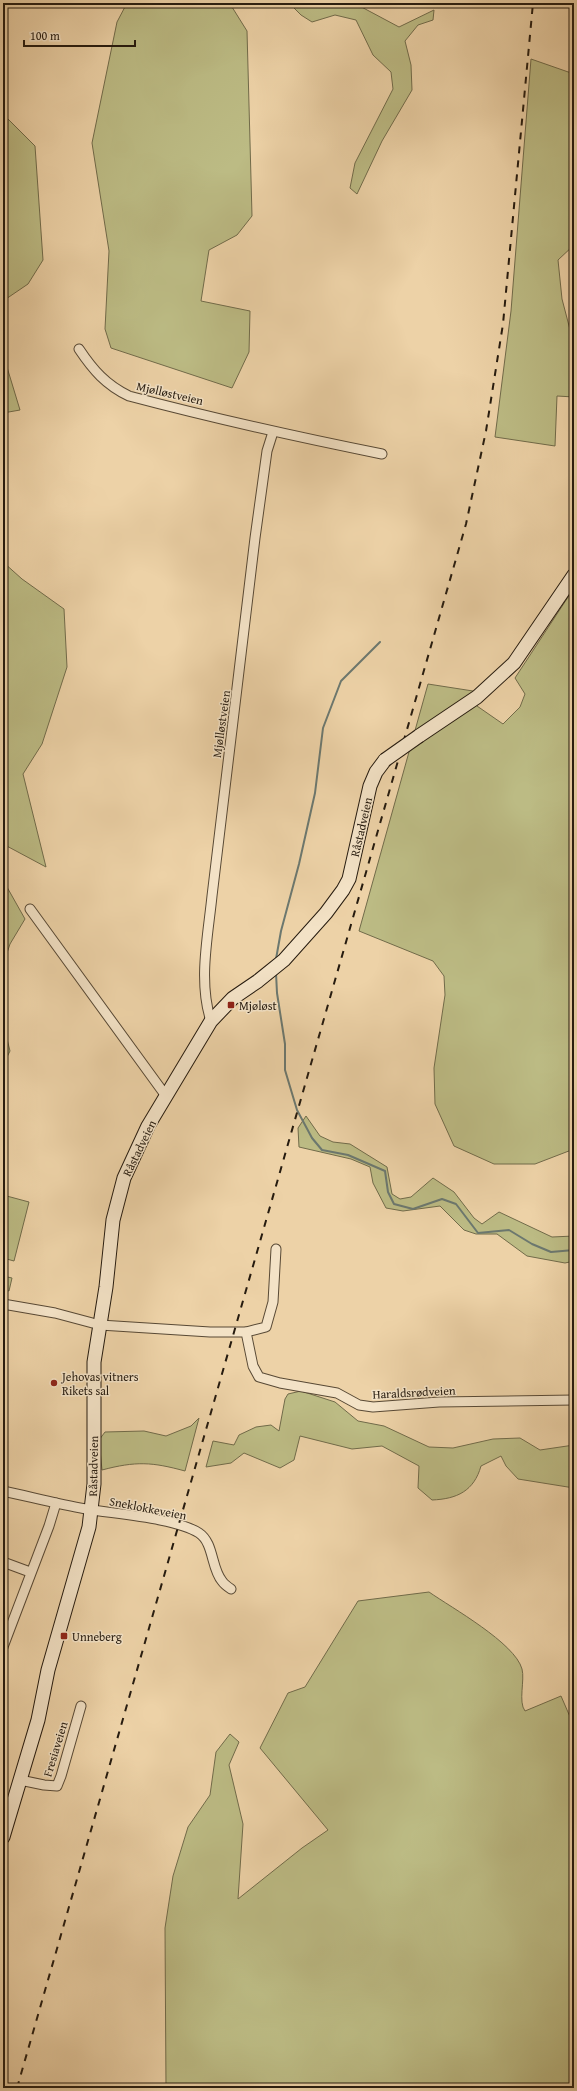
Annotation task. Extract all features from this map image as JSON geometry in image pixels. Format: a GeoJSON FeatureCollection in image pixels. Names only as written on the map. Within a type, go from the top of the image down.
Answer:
{"type":"FeatureCollection","features":[{"type":"Feature","properties":{"kind":"main road","name":"Råstadveien"},"geometry":{"type":"LineString","coordinates":[[3,1837],[38,1720],[55,1642],[80,1562],[92,1510],[94,1484],[93,1381],[118,1196],[136,1150],[166,1096],[212,1021],[234,998],[284,960],[326,913],[344,890],[349,879],[370,786],[376,772],[385,760],[477,697],[514,663],[574,576]]}},
{"type":"Feature","properties":{"kind":"street","name":"Mjølløstveien"},"geometry":{"type":"LineString","coordinates":[[80,349],[93,369],[114,388],[129,396],[250,424],[273,432],[382,454]]}},
{"type":"Feature","properties":{"kind":"street","name":"Mjølløstveien"},"geometry":{"type":"LineString","coordinates":[[212,1021],[205,988],[206,949],[255,538],[268,451],[273,432]]}},
{"type":"Feature","properties":{"kind":"street"},"geometry":{"type":"LineString","coordinates":[[30,909],[166,1096]]}},
{"type":"Feature","properties":{"kind":"street"},"geometry":{"type":"LineString","coordinates":[[3,1304],[55,1313],[100,1325],[210,1332],[246,1332],[266,1327],[273,1302],[276,1249]]}},
{"type":"Feature","properties":{"kind":"street","name":"Haraldsrødveien"},"geometry":{"type":"LineString","coordinates":[[246,1332],[253,1366],[259,1377],[280,1384],[338,1393],[359,1405],[392,1407],[439,1402],[574,1400]]}},
{"type":"Feature","properties":{"kind":"street","name":"Sneklokkeveien"},"geometry":{"type":"LineString","coordinates":[[3,1491],[92,1510],[178,1525],[199,1533],[206,1540],[216,1572],[222,1581],[231,1589]]}},
{"type":"Feature","properties":{"kind":"street"},"geometry":{"type":"LineString","coordinates":[[4,1641],[49,1526],[56,1503]]}},
{"type":"Feature","properties":{"kind":"street"},"geometry":{"type":"LineString","coordinates":[[3,1562],[30,1572]]}},
{"type":"Feature","properties":{"kind":"street","name":"Fresiaveien"},"geometry":{"type":"LineString","coordinates":[[20,1780],[57,1786],[81,1706]]}},
{"type":"Feature","properties":{"kind":"shaded area"},"geometry":{"type":"Polygon","coordinates":[[[127,3],[232,3],[232,7],[247,31],[252,216],[237,235],[209,250],[201,301],[250,311],[249,352],[232,388],[111,348],[105,329],[109,251],[92,143],[117,22],[127,3]]]}},
{"type":"Feature","properties":{"kind":"shaded area"},"geometry":{"type":"Polygon","coordinates":[[[289,3],[354,3],[399,27],[434,10],[433,20],[418,25],[405,41],[411,65],[412,90],[382,141],[357,194],[350,188],[355,163],[393,89],[391,72],[373,55],[356,20],[335,15],[312,22],[301,15],[289,3]]]}},
{"type":"Feature","properties":{"kind":"shaded area"},"geometry":{"type":"Polygon","coordinates":[[[531,59],[574,74],[574,245],[558,260],[562,299],[574,345],[574,397],[557,396],[555,446],[495,437],[511,311],[531,59]]]}},
{"type":"Feature","properties":{"kind":"shaded area"},"geometry":{"type":"Polygon","coordinates":[[[3,114],[35,146],[43,260],[28,284],[3,301],[3,114]]]}},
{"type":"Feature","properties":{"kind":"shaded area"},"geometry":{"type":"Polygon","coordinates":[[[3,354],[20,410],[3,413],[3,354]]]}},
{"type":"Feature","properties":{"kind":"shaded area"},"geometry":{"type":"Polygon","coordinates":[[[3,562],[22,579],[64,609],[67,667],[42,744],[23,774],[46,867],[3,844],[3,562]]]}},
{"type":"Feature","properties":{"kind":"shaded area"},"geometry":{"type":"Polygon","coordinates":[[[574,588],[574,1149],[535,1164],[494,1164],[454,1146],[435,1104],[434,1068],[445,995],[444,976],[433,961],[359,931],[428,684],[473,691],[477,706],[503,724],[520,707],[525,694],[515,678],[574,588]]]}},
{"type":"Feature","properties":{"kind":"shaded area"},"geometry":{"type":"Polygon","coordinates":[[[3,880],[25,919],[10,944],[3,965],[3,880]]]}},
{"type":"Feature","properties":{"kind":"shaded area"},"geometry":{"type":"Polygon","coordinates":[[[3,1023],[10,1051],[3,1065],[3,1023]]]}},
{"type":"Feature","properties":{"kind":"shaded area"},"geometry":{"type":"Polygon","coordinates":[[[306,1116],[320,1136],[333,1142],[350,1144],[387,1167],[392,1194],[400,1199],[411,1197],[433,1178],[454,1192],[474,1218],[482,1224],[499,1212],[552,1237],[574,1236],[574,1261],[565,1263],[527,1256],[497,1234],[476,1234],[464,1230],[440,1206],[403,1211],[386,1208],[373,1183],[370,1167],[351,1159],[299,1147],[298,1128],[306,1116]]]}},
{"type":"Feature","properties":{"kind":"shaded area"},"geometry":{"type":"Polygon","coordinates":[[[3,1195],[29,1202],[14,1261],[3,1258],[3,1195]]]}},
{"type":"Feature","properties":{"kind":"shaded area"},"geometry":{"type":"Polygon","coordinates":[[[3,1276],[12,1278],[9,1291],[3,1289],[3,1276]]]}},
{"type":"Feature","properties":{"kind":"shaded area"},"geometry":{"type":"Polygon","coordinates":[[[301,1391],[335,1402],[358,1421],[384,1426],[429,1447],[453,1448],[493,1439],[520,1438],[540,1450],[574,1445],[574,1488],[518,1479],[506,1466],[501,1456],[481,1466],[474,1482],[463,1492],[449,1498],[432,1500],[418,1488],[419,1466],[382,1446],[352,1449],[300,1436],[294,1460],[280,1468],[244,1453],[231,1463],[206,1467],[213,1441],[234,1445],[239,1435],[256,1427],[271,1425],[279,1431],[285,1399],[288,1394],[301,1391]]]}},
{"type":"Feature","properties":{"kind":"shaded area"},"geometry":{"type":"Polygon","coordinates":[[[199,1418],[185,1471],[153,1464],[125,1465],[102,1470],[99,1440],[105,1432],[144,1431],[166,1436],[191,1426],[199,1418]]]}},
{"type":"Feature","properties":{"kind":"shaded area"},"geometry":{"type":"Polygon","coordinates":[[[429,1592],[496,1637],[517,1659],[523,1674],[522,1702],[525,1711],[561,1696],[574,1726],[574,2088],[166,2088],[165,1928],[173,1876],[188,1827],[210,1795],[216,1752],[230,1734],[239,1742],[229,1765],[243,1824],[238,1899],[302,1848],[328,1830],[260,1748],[288,1693],[305,1687],[358,1601],[429,1592]]]}},
{"type":"Feature","properties":{"kind":"waterway"},"geometry":{"type":"LineString","coordinates":[[276,959],[281,931],[299,864],[315,793],[323,728],[341,681],[380,642]]}},
{"type":"Feature","properties":{"kind":"waterway"},"geometry":{"type":"LineString","coordinates":[[276,973],[277,993],[285,1044],[285,1070],[297,1110],[312,1138],[322,1150],[348,1155],[385,1171],[388,1192],[394,1204],[413,1209],[442,1199],[456,1204],[478,1233],[509,1230],[532,1244],[551,1252],[574,1250]]}},
{"type":"Feature","properties":{"kind":"railway"},"geometry":{"type":"LineString","coordinates":[[17,2088],[466,524],[486,431],[503,324],[533,3]]}},
{"type":"Feature","properties":{"kind":"place","name":"Mjøløst"},"geometry":{"type":"Point","coordinates":[231,1005]}},
{"type":"Feature","properties":{"kind":"place","name":"Jehovas vitners Rikets sal"},"geometry":{"type":"Point","coordinates":[54,1383]}},
{"type":"Feature","properties":{"kind":"place","name":"Unneberg"},"geometry":{"type":"Point","coordinates":[64,1636]}}]}
